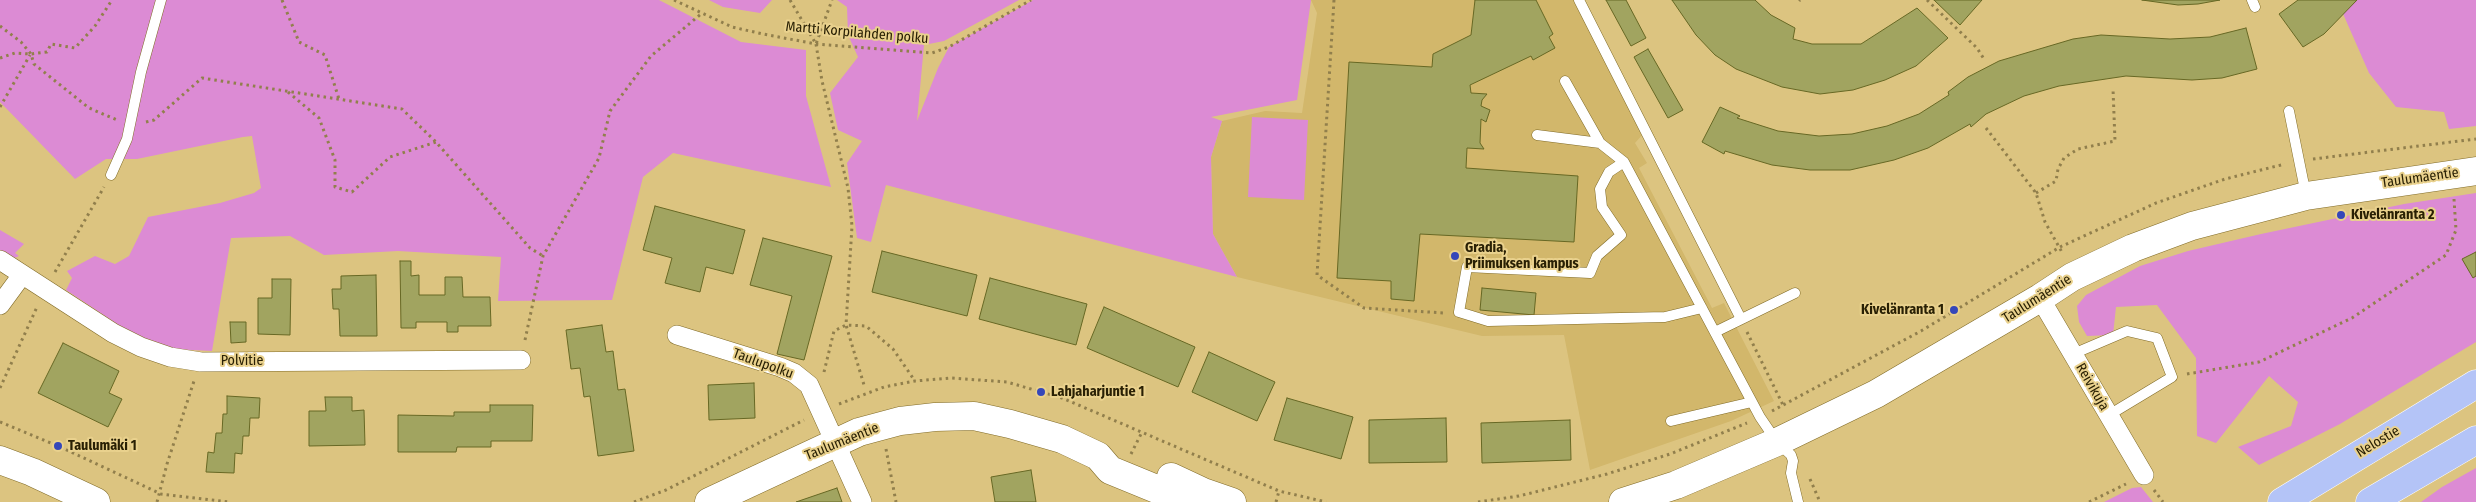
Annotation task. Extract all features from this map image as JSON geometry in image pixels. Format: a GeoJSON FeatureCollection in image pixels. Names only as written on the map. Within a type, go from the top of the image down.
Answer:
{"type":"FeatureCollection","features":[{"type":"Feature","properties":{"kind":"highway","name":"Nelostie"},"geometry":{"type":"LineString","coordinates":[[2282,502],[2476,384]]}},
{"type":"Feature","properties":{"kind":"highway"},"geometry":{"type":"LineString","coordinates":[[2370,502],[2476,440]]}},
{"type":"Feature","properties":{"kind":"main road","name":"Taulumäentie"},"geometry":{"type":"LineString","coordinates":[[1623,502],[1652,498],[1777,442],[1876,394],[2040,298],[2072,277],[2133,248],[2192,226],[2306,196],[2476,171]]}},
{"type":"Feature","properties":{"kind":"main road","name":"Taulumäentie"},"geometry":{"type":"LineString","coordinates":[[709,502],[860,432],[900,421],[935,417],[974,416],[1062,439],[1098,456],[1110,470],[1188,502]]}},
{"type":"Feature","properties":{"kind":"main road","name":"Taulumäentie"},"geometry":{"type":"LineString","coordinates":[[1098,456],[1116,452],[1204,492],[1232,502]]}},
{"type":"Feature","properties":{"kind":"main road"},"geometry":{"type":"LineString","coordinates":[[0,460],[32,472],[96,502]]}},
{"type":"Feature","properties":{"kind":"street","name":"Polvitie"},"geometry":{"type":"LineString","coordinates":[[0,260],[113,334],[141,347],[170,357],[201,362],[521,360]]}},
{"type":"Feature","properties":{"kind":"street"},"geometry":{"type":"LineString","coordinates":[[0,306],[22,275]]}},
{"type":"Feature","properties":{"kind":"street","name":"Reivikuja"},"geometry":{"type":"LineString","coordinates":[[2040,298],[2144,475]]}},
{"type":"Feature","properties":{"kind":"street","name":"Taulupolku"},"geometry":{"type":"LineString","coordinates":[[677,335],[794,373],[809,385],[862,502]]}},
{"type":"Feature","properties":{"kind":"lane"},"geometry":{"type":"LineString","coordinates":[[111,175],[128,139],[141,72],[161,0]]}},
{"type":"Feature","properties":{"kind":"lane"},"geometry":{"type":"LineString","coordinates":[[1579,0],[1741,320]]}},
{"type":"Feature","properties":{"kind":"lane"},"geometry":{"type":"LineString","coordinates":[[1566,81],[1600,143],[1624,162],[1760,417],[1777,442],[1791,455],[1793,461],[1790,473],[1798,502]]}},
{"type":"Feature","properties":{"kind":"lane"},"geometry":{"type":"LineString","coordinates":[[2289,111],[2306,196]]}},
{"type":"Feature","properties":{"kind":"lane"},"geometry":{"type":"LineString","coordinates":[[1536,135],[1600,143]]}},
{"type":"Feature","properties":{"kind":"lane"},"geometry":{"type":"LineString","coordinates":[[1624,162],[1609,172],[1600,189],[1602,207],[1621,235],[1598,256],[1590,272],[1467,267],[1459,312],[1488,321],[1665,317],[1702,308]]}},
{"type":"Feature","properties":{"kind":"lane"},"geometry":{"type":"LineString","coordinates":[[1714,332],[1795,293]]}},
{"type":"Feature","properties":{"kind":"lane"},"geometry":{"type":"LineString","coordinates":[[2072,354],[2128,331],[2157,338],[2172,377],[2109,415]]}},
{"type":"Feature","properties":{"kind":"lane"},"geometry":{"type":"LineString","coordinates":[[1671,421],[1752,402]]}},
{"type":"Feature","properties":{"kind":"path"},"geometry":{"type":"LineString","coordinates":[[0,58],[15,53],[47,52],[51,44],[75,48],[95,26],[112,0]]}},
{"type":"Feature","properties":{"kind":"path"},"geometry":{"type":"LineString","coordinates":[[282,0],[299,42],[325,55],[339,99]]}},
{"type":"Feature","properties":{"kind":"path","name":"Martti Korpilahden polku"},"geometry":{"type":"LineString","coordinates":[[674,0],[732,27],[816,44],[932,53],[950,47],[1031,0]]}},
{"type":"Feature","properties":{"kind":"path"},"geometry":{"type":"LineString","coordinates":[[790,0],[816,44],[822,81],[848,188],[852,226],[846,325],[864,385]]}},
{"type":"Feature","properties":{"kind":"path"},"geometry":{"type":"LineString","coordinates":[[816,44],[832,0]]}},
{"type":"Feature","properties":{"kind":"path"},"geometry":{"type":"LineString","coordinates":[[1334,0],[1316,275],[1364,308],[1467,315]]}},
{"type":"Feature","properties":{"kind":"path"},"geometry":{"type":"LineString","coordinates":[[1927,0],[1977,48],[1984,59]]}},
{"type":"Feature","properties":{"kind":"path"},"geometry":{"type":"LineString","coordinates":[[521,360],[543,256],[599,158],[610,111],[652,56],[701,14]]}},
{"type":"Feature","properties":{"kind":"path"},"geometry":{"type":"LineString","coordinates":[[0,26],[21,42],[30,54],[34,64],[89,108],[131,126],[154,120],[202,78],[402,109],[436,142],[530,248],[543,256]]}},
{"type":"Feature","properties":{"kind":"path"},"geometry":{"type":"LineString","coordinates":[[0,107],[30,54]]}},
{"type":"Feature","properties":{"kind":"path"},"geometry":{"type":"LineString","coordinates":[[2036,193],[2056,180],[2064,158],[2078,149],[2115,141],[2113,89]]}},
{"type":"Feature","properties":{"kind":"path"},"geometry":{"type":"LineString","coordinates":[[288,91],[319,118],[335,160],[335,187],[352,192],[390,157],[436,142]]}},
{"type":"Feature","properties":{"kind":"path"},"geometry":{"type":"LineString","coordinates":[[1986,128],[2036,193],[2045,222],[2060,247]]}},
{"type":"Feature","properties":{"kind":"path"},"geometry":{"type":"LineString","coordinates":[[1478,502],[1519,496],[1607,474],[1670,454],[1760,417],[1921,331],[2060,247],[2156,203],[2225,179],[2298,161],[2476,139]]}},
{"type":"Feature","properties":{"kind":"path"},"geometry":{"type":"LineString","coordinates":[[0,388],[45,291],[111,175]]}},
{"type":"Feature","properties":{"kind":"path"},"geometry":{"type":"LineString","coordinates":[[2172,377],[2259,362],[2352,318],[2446,255]]}},
{"type":"Feature","properties":{"kind":"path"},"geometry":{"type":"LineString","coordinates":[[1741,320],[1783,405]]}},
{"type":"Feature","properties":{"kind":"path"},"geometry":{"type":"LineString","coordinates":[[821,411],[822,378],[834,332],[846,325],[866,326],[893,349],[915,381]]}},
{"type":"Feature","properties":{"kind":"path"},"geometry":{"type":"LineString","coordinates":[[157,502],[161,494],[167,464],[201,362]]}},
{"type":"Feature","properties":{"kind":"path"},"geometry":{"type":"LineString","coordinates":[[634,502],[666,490],[821,411],[884,387],[915,381],[951,378],[1007,382],[1062,398],[1279,491],[1326,502]]}},
{"type":"Feature","properties":{"kind":"path"},"geometry":{"type":"LineString","coordinates":[[0,422],[58,446],[161,494],[230,502]]}},
{"type":"Feature","properties":{"kind":"path"},"geometry":{"type":"LineString","coordinates":[[886,449],[896,502]]}},
{"type":"Feature","properties":{"kind":"path"},"geometry":{"type":"LineString","coordinates":[[2089,502],[2144,475]]}},
{"type":"Feature","properties":{"kind":"path"},"geometry":{"type":"LineString","coordinates":[[1810,478],[1820,502]]}},
{"type":"Feature","properties":{"kind":"path"},"geometry":{"type":"LineString","coordinates":[[1276,502],[1279,491]]}},
{"type":"Feature","properties":{"kind":"shaded area"},"geometry":{"type":"Polygon","coordinates":[[[0,0],[659,0],[741,42],[806,50],[806,96],[831,187],[673,153],[643,177],[612,300],[498,301],[501,257],[398,251],[324,255],[290,236],[231,238],[212,351],[172,349],[135,336],[66,290],[72,278],[67,271],[95,256],[115,264],[129,256],[148,217],[220,203],[254,193],[261,188],[252,136],[137,159],[106,159],[75,179],[0,102],[0,0]]]}},
{"type":"Feature","properties":{"kind":"shaded area"},"geometry":{"type":"Polygon","coordinates":[[[709,0],[772,0],[760,13],[723,7],[709,0]]]}},
{"type":"Feature","properties":{"kind":"shaded area"},"geometry":{"type":"Polygon","coordinates":[[[837,0],[1019,0],[944,41],[924,45],[917,121],[938,68],[949,47],[1033,0],[1311,0],[1297,100],[1211,117],[1222,121],[1211,157],[1213,234],[1237,277],[886,185],[871,242],[857,238],[847,163],[862,141],[838,130],[830,93],[858,57],[848,35],[847,7],[837,0]]]}},
{"type":"Feature","properties":{"kind":"shaded area","name":"Gradia, Priimuksen kampus"},"geometry":{"type":"Polygon","coordinates":[[[1311,0],[1574,0],[1644,133],[1635,143],[1647,163],[1639,168],[1712,308],[1724,303],[1774,401],[1731,421],[1590,470],[1564,335],[1482,336],[1237,277],[1213,234],[1211,157],[1222,121],[1265,111],[1302,113],[1317,13],[1311,0]]]}},
{"type":"Feature","properties":{"kind":"shaded area"},"geometry":{"type":"Polygon","coordinates":[[[2337,0],[2476,0],[2476,126],[2449,129],[2444,112],[2396,107],[2369,73],[2337,0]]]}},
{"type":"Feature","properties":{"kind":"shaded area"},"geometry":{"type":"Polygon","coordinates":[[[1252,117],[1308,120],[1304,200],[1248,197],[1252,117]]]}},
{"type":"Feature","properties":{"kind":"shaded area"},"geometry":{"type":"Polygon","coordinates":[[[2476,193],[2476,342],[2340,424],[2259,465],[2238,447],[2291,426],[2298,402],[2269,376],[2216,443],[2197,436],[2196,358],[2157,305],[2116,307],[2113,335],[2087,336],[2079,322],[2077,306],[2086,295],[2140,266],[2188,251],[2261,234],[2404,204],[2476,193]]]}},
{"type":"Feature","properties":{"kind":"shaded area"},"geometry":{"type":"Polygon","coordinates":[[[0,230],[24,244],[15,253],[19,256],[12,259],[0,251],[0,230]]]}},
{"type":"Feature","properties":{"kind":"shaded area"},"geometry":{"type":"Polygon","coordinates":[[[2476,468],[2476,502],[2421,502],[2442,487],[2476,468]]]}},
{"type":"Feature","properties":{"kind":"shaded area"},"geometry":{"type":"Polygon","coordinates":[[[2141,487],[2153,502],[2104,502],[2132,488],[2141,487]]]}},
{"type":"Feature","properties":{"kind":"building"},"geometry":{"type":"Polygon","coordinates":[[[1475,0],[1536,0],[1553,34],[1549,37],[1555,48],[1533,60],[1531,56],[1470,85],[1471,93],[1487,94],[1482,100],[1481,106],[1490,110],[1486,122],[1481,119],[1480,143],[1484,149],[1467,148],[1466,168],[1578,176],[1574,242],[1420,234],[1414,301],[1391,299],[1391,281],[1337,278],[1349,62],[1432,67],[1433,54],[1471,35],[1475,0]]]}},
{"type":"Feature","properties":{"kind":"building"},"geometry":{"type":"Polygon","coordinates":[[[1606,0],[1626,0],[1646,38],[1631,46],[1606,0]]]}},
{"type":"Feature","properties":{"kind":"building"},"geometry":{"type":"Polygon","coordinates":[[[1672,0],[1755,0],[1771,15],[1795,28],[1793,39],[1812,44],[1861,44],[1917,8],[1948,38],[1916,66],[1885,80],[1853,90],[1820,94],[1782,87],[1736,69],[1715,55],[1696,35],[1672,0]]]}},
{"type":"Feature","properties":{"kind":"building"},"geometry":{"type":"Polygon","coordinates":[[[1934,0],[1982,0],[1960,25],[1934,0]]]}},
{"type":"Feature","properties":{"kind":"building"},"geometry":{"type":"Polygon","coordinates":[[[2142,0],[2220,0],[2178,5],[2142,0]]]}},
{"type":"Feature","properties":{"kind":"building"},"geometry":{"type":"Polygon","coordinates":[[[2298,0],[2357,0],[2324,34],[2303,47],[2279,14],[2298,0]]]}},
{"type":"Feature","properties":{"kind":"building"},"geometry":{"type":"Polygon","coordinates":[[[2246,28],[2257,69],[2222,78],[2192,80],[2126,76],[2059,86],[2024,96],[1986,114],[1971,127],[1970,124],[1928,148],[1894,160],[1850,170],[1810,170],[1772,165],[1725,151],[1724,154],[1702,142],[1720,107],[1740,116],[1737,118],[1778,131],[1819,136],[1852,134],[1887,126],[1919,114],[1949,95],[1948,92],[1968,77],[1999,61],[2073,39],[2101,35],[2170,39],[2210,37],[2246,28]]]}},
{"type":"Feature","properties":{"kind":"building"},"geometry":{"type":"Polygon","coordinates":[[[1648,49],[1683,110],[1668,118],[1634,57],[1648,49]]]}},
{"type":"Feature","properties":{"kind":"building"},"geometry":{"type":"Polygon","coordinates":[[[655,206],[745,230],[733,274],[706,267],[700,292],[665,283],[672,258],[643,250],[655,206]]]}},
{"type":"Feature","properties":{"kind":"building"},"geometry":{"type":"Polygon","coordinates":[[[763,238],[832,256],[804,360],[777,354],[792,296],[750,285],[763,238]]]}},
{"type":"Feature","properties":{"kind":"building"},"geometry":{"type":"Polygon","coordinates":[[[882,251],[977,275],[967,316],[872,292],[882,251]]]}},
{"type":"Feature","properties":{"kind":"building"},"geometry":{"type":"Polygon","coordinates":[[[2476,252],[2476,276],[2473,278],[2462,259],[2476,252]]]}},
{"type":"Feature","properties":{"kind":"building"},"geometry":{"type":"Polygon","coordinates":[[[400,261],[411,261],[411,276],[419,275],[419,295],[445,295],[445,277],[462,277],[463,297],[490,297],[491,326],[458,326],[458,332],[447,332],[447,322],[416,322],[416,328],[401,328],[400,261]]]}},
{"type":"Feature","properties":{"kind":"building"},"geometry":{"type":"Polygon","coordinates":[[[376,275],[377,336],[340,336],[339,309],[333,309],[332,289],[341,289],[341,276],[376,275]]]}},
{"type":"Feature","properties":{"kind":"building"},"geometry":{"type":"Polygon","coordinates":[[[990,278],[1087,304],[1076,345],[979,319],[990,278]]]}},
{"type":"Feature","properties":{"kind":"building"},"geometry":{"type":"Polygon","coordinates":[[[272,279],[291,279],[290,335],[258,334],[258,298],[272,298],[272,279]]]}},
{"type":"Feature","properties":{"kind":"building"},"geometry":{"type":"Polygon","coordinates":[[[1482,288],[1536,293],[1534,315],[1480,310],[1482,288]]]}},
{"type":"Feature","properties":{"kind":"building"},"geometry":{"type":"Polygon","coordinates":[[[1104,307],[1195,347],[1178,387],[1087,348],[1104,307]]]}},
{"type":"Feature","properties":{"kind":"building"},"geometry":{"type":"Polygon","coordinates":[[[230,322],[246,322],[246,342],[231,343],[230,322]]]}},
{"type":"Feature","properties":{"kind":"building"},"geometry":{"type":"Polygon","coordinates":[[[602,325],[606,352],[613,351],[618,390],[625,389],[634,451],[598,456],[590,396],[584,397],[580,368],[571,369],[566,330],[602,325]]]}},
{"type":"Feature","properties":{"kind":"building"},"geometry":{"type":"Polygon","coordinates":[[[63,343],[119,371],[109,393],[122,399],[108,427],[38,393],[63,343]]]}},
{"type":"Feature","properties":{"kind":"building"},"geometry":{"type":"Polygon","coordinates":[[[1209,352],[1275,382],[1257,421],[1192,392],[1209,352]]]}},
{"type":"Feature","properties":{"kind":"building"},"geometry":{"type":"Polygon","coordinates":[[[754,383],[755,418],[709,420],[708,385],[754,383]]]}},
{"type":"Feature","properties":{"kind":"building"},"geometry":{"type":"Polygon","coordinates":[[[227,396],[260,398],[259,418],[250,418],[249,436],[243,436],[242,454],[235,453],[234,473],[206,472],[208,452],[214,453],[216,433],[222,433],[223,414],[227,414],[227,396]]]}},
{"type":"Feature","properties":{"kind":"building"},"geometry":{"type":"Polygon","coordinates":[[[325,397],[352,397],[352,411],[364,410],[365,445],[309,446],[309,411],[326,411],[325,397]]]}},
{"type":"Feature","properties":{"kind":"building"},"geometry":{"type":"Polygon","coordinates":[[[1287,398],[1353,417],[1341,459],[1274,440],[1287,398]]]}},
{"type":"Feature","properties":{"kind":"building"},"geometry":{"type":"Polygon","coordinates":[[[490,405],[533,405],[532,441],[491,441],[491,447],[457,447],[456,452],[398,452],[398,415],[454,416],[454,412],[490,412],[490,405]]]}},
{"type":"Feature","properties":{"kind":"building"},"geometry":{"type":"Polygon","coordinates":[[[1446,418],[1447,462],[1369,463],[1369,420],[1446,418]]]}},
{"type":"Feature","properties":{"kind":"building"},"geometry":{"type":"Polygon","coordinates":[[[1570,420],[1571,460],[1482,463],[1481,423],[1570,420]]]}},
{"type":"Feature","properties":{"kind":"building"},"geometry":{"type":"Polygon","coordinates":[[[1031,470],[1036,502],[995,502],[991,477],[1031,470]]]}},
{"type":"Feature","properties":{"kind":"building"},"geometry":{"type":"Polygon","coordinates":[[[837,488],[842,502],[796,502],[837,488]]]}},
{"type":"Feature","properties":{"kind":"place","name":"Kivelänranta 2"},"geometry":{"type":"Point","coordinates":[2341,215]}},
{"type":"Feature","properties":{"kind":"place","name":"Gradia, Priimuksen kampus"},"geometry":{"type":"Point","coordinates":[1455,256]}},
{"type":"Feature","properties":{"kind":"place","name":"Kivelänranta 1"},"geometry":{"type":"Point","coordinates":[1954,310]}},
{"type":"Feature","properties":{"kind":"place","name":"Lahjaharjuntie 1"},"geometry":{"type":"Point","coordinates":[1041,392]}},
{"type":"Feature","properties":{"kind":"place","name":"Taulumäki 1"},"geometry":{"type":"Point","coordinates":[58,446]}}]}
